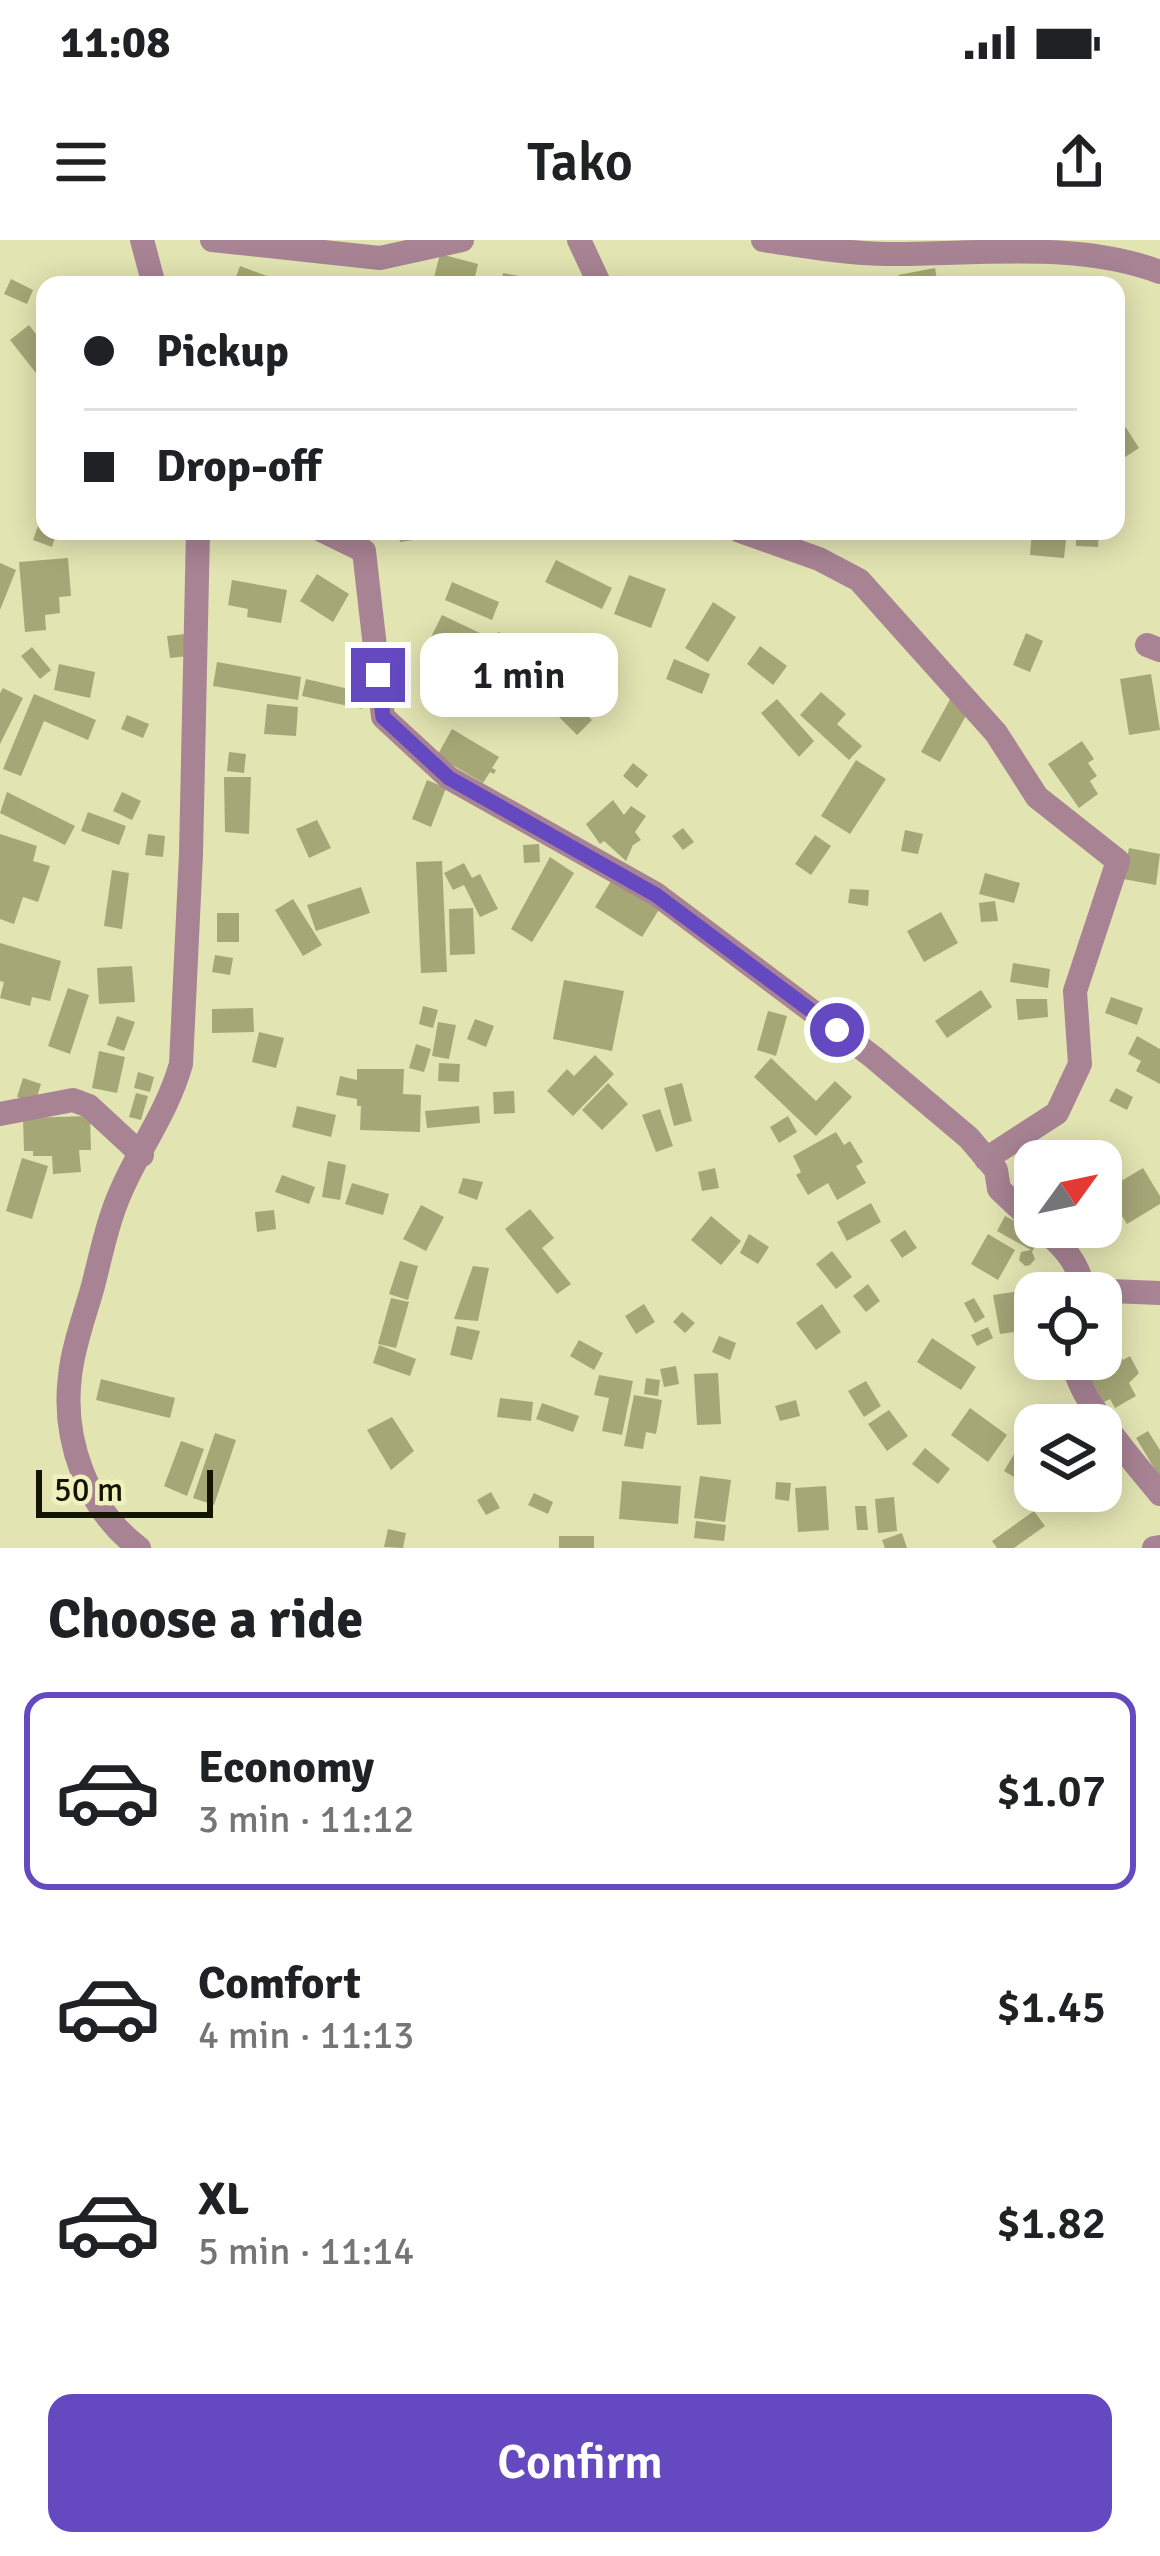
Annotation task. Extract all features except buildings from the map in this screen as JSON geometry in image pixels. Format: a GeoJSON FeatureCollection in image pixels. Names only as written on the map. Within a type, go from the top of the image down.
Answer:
{"type":"FeatureCollection","features":[{"type":"Feature","properties":{"kind":"street"},"geometry":{"type":"LineString","coordinates":[[142,240],[145,276]]}},
{"type":"Feature","properties":{"kind":"street"},"geometry":{"type":"LineString","coordinates":[[212,240],[380,258],[462,240]]}},
{"type":"Feature","properties":{"kind":"street"},"geometry":{"type":"LineString","coordinates":[[579,240],[596,276]]}},
{"type":"Feature","properties":{"kind":"street"},"geometry":{"type":"LineString","coordinates":[[764,240],[878,254],[1060,250],[1109,257],[1160,272]]}},
{"type":"Feature","properties":{"kind":"street"},"geometry":{"type":"LineString","coordinates":[[139,1548],[121,1534],[84,1479],[70,1420],[70,1376],[122,1189],[172,1097],[181,1064],[198,540]]}},
{"type":"Feature","properties":{"kind":"street"},"geometry":{"type":"LineString","coordinates":[[765,540],[859,580],[984,718],[1037,797],[1118,861],[1076,991],[1080,1064],[1057,1113],[986,1159]]}},
{"type":"Feature","properties":{"kind":"street"},"geometry":{"type":"LineString","coordinates":[[366,541],[383,717],[449,778],[656,895],[873,1057],[969,1138],[996,1170],[999,1189],[1014,1203]]}},
{"type":"Feature","properties":{"kind":"street"},"geometry":{"type":"LineString","coordinates":[[0,1114],[73,1100],[89,1106],[142,1155]]}},
{"type":"Feature","properties":{"kind":"street"},"geometry":{"type":"LineString","coordinates":[[1122,1292],[1160,1293]]}},
{"type":"Feature","properties":{"kind":"street"},"geometry":{"type":"LineString","coordinates":[[1077,1380],[1096,1415],[1160,1494]]}},
{"type":"Feature","properties":{"kind":"route"},"geometry":{"type":"LineString","coordinates":[[378,675],[383,717],[449,778],[656,895],[837,1030]]}}]}
